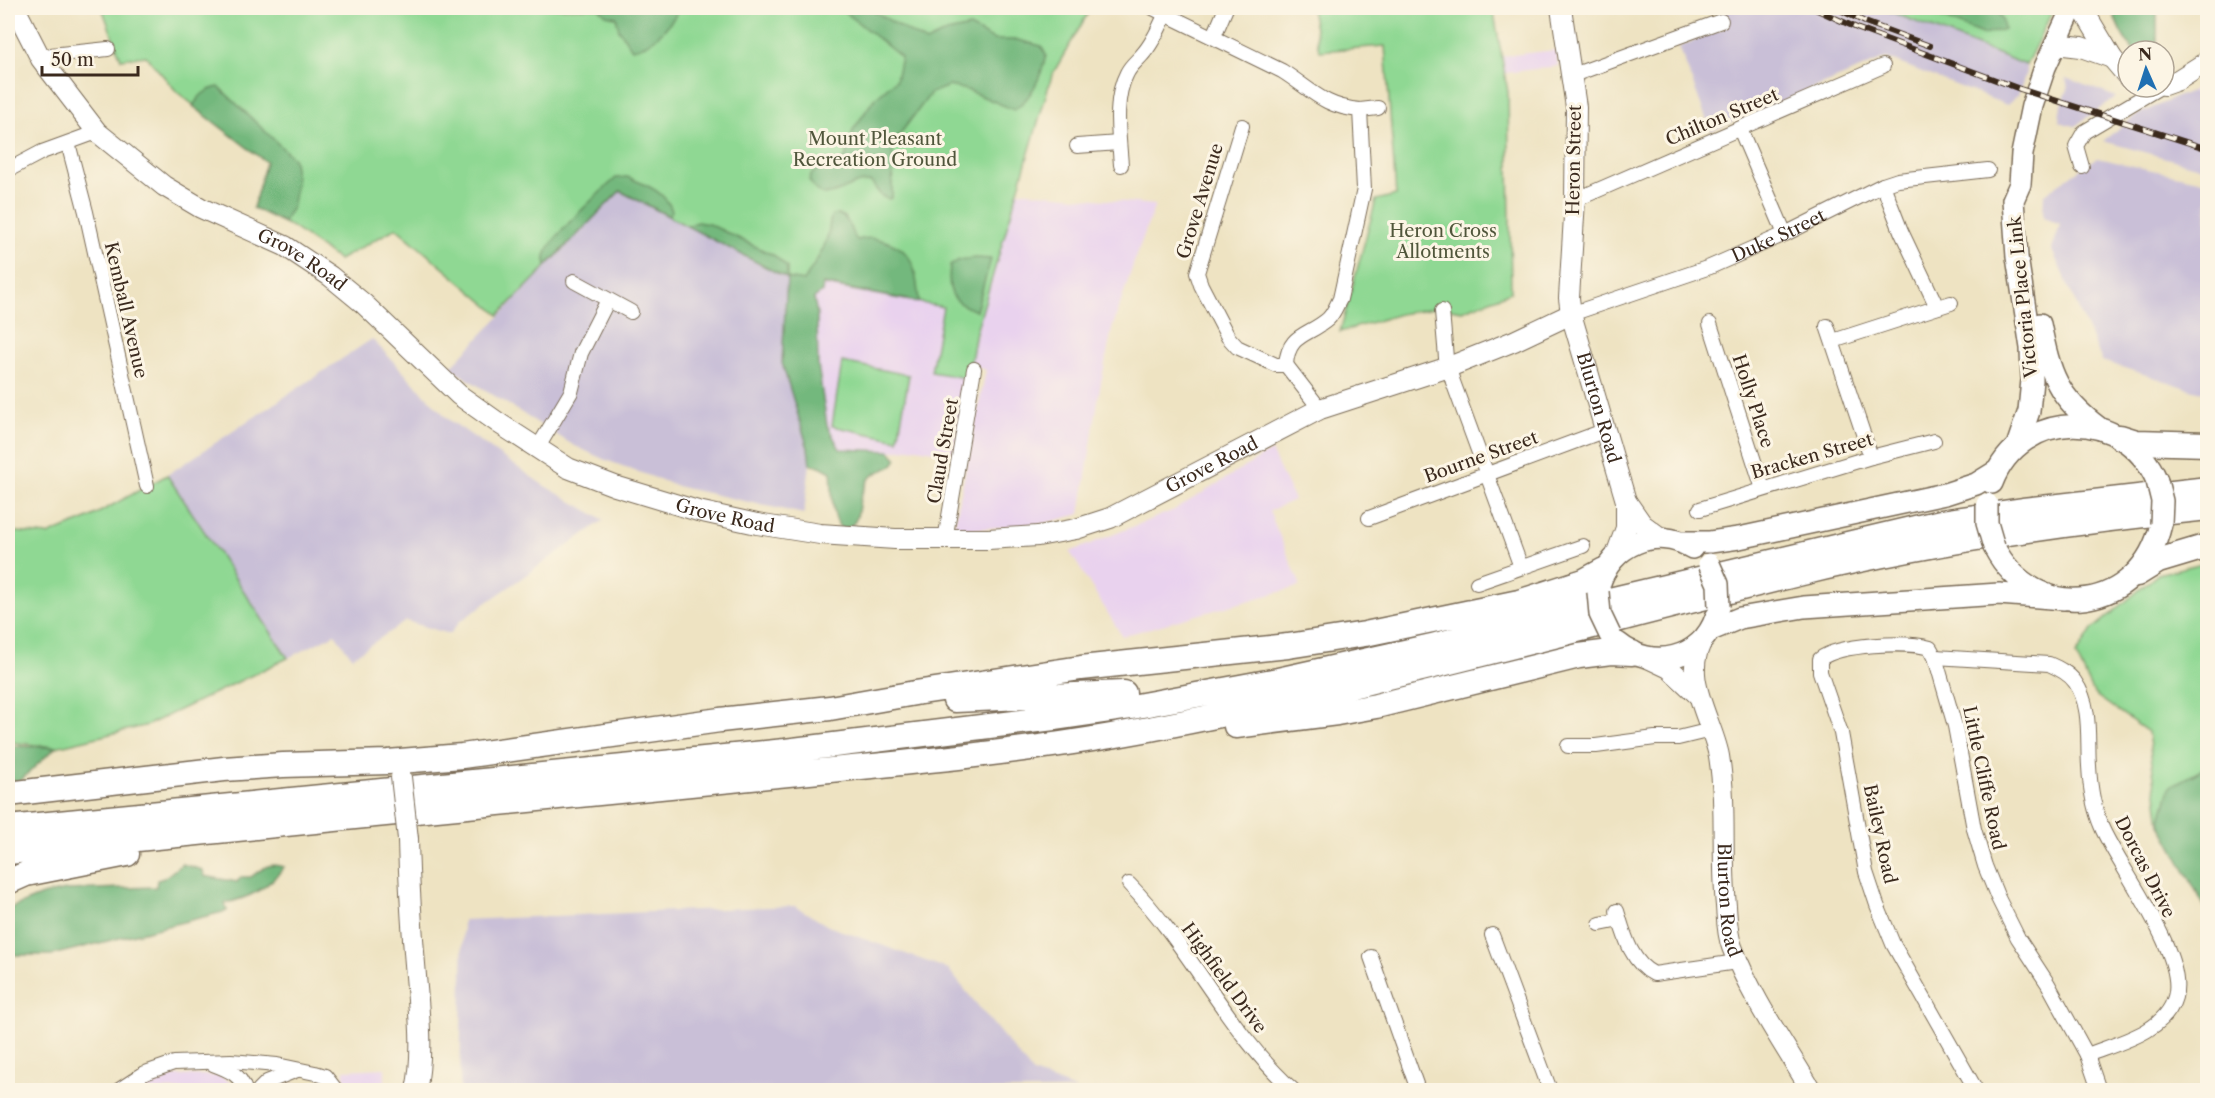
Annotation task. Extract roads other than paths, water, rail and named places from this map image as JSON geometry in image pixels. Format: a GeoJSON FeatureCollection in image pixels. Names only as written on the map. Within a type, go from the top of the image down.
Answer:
{"type":"FeatureCollection","features":[{"type":"Feature","properties":{"kind":"highway"},"geometry":{"type":"LineString","coordinates":[[2110,433],[2136,442],[2208,444]]}},
{"type":"Feature","properties":{"kind":"highway"},"geometry":{"type":"LineString","coordinates":[[8,828],[885,740],[1137,705],[1365,662],[1563,611],[1794,558],[1886,534],[2023,510],[2208,489]]}},
{"type":"Feature","properties":{"kind":"highway"},"geometry":{"type":"LineString","coordinates":[[8,852],[841,770],[1009,751],[1108,736],[1278,703],[1801,573],[1923,547],[2112,518],[2208,508]]}},
{"type":"Feature","properties":{"kind":"highway"},"geometry":{"type":"LineString","coordinates":[[2137,574],[2158,561],[2208,546]]}},
{"type":"Feature","properties":{"kind":"highway"},"geometry":{"type":"LineString","coordinates":[[830,708],[1081,668],[1288,646],[1365,634],[1519,602],[1606,572]]}},
{"type":"Feature","properties":{"kind":"highway"},"geometry":{"type":"LineString","coordinates":[[1108,736],[1198,730],[1337,713],[1376,706],[1579,656],[1611,652],[1641,656]]}},
{"type":"Feature","properties":{"kind":"highway"},"geometry":{"type":"LineString","coordinates":[[8,794],[62,786],[283,765],[395,770],[462,756],[720,720],[830,708],[1132,693],[1365,662]]}},
{"type":"Feature","properties":{"kind":"highway"},"geometry":{"type":"LineString","coordinates":[[8,882],[26,874],[194,843],[259,828]]}},
{"type":"Feature","properties":{"kind":"main road","name":"Victoria Place Link"},"geometry":{"type":"LineString","coordinates":[[2017,446],[2029,411],[2032,380],[2031,348],[2019,280],[2013,200],[2020,184],[2022,154],[2028,123],[2045,67],[2072,8]]}},
{"type":"Feature","properties":{"kind":"main road","name":"Victoria Place Link"},"geometry":{"type":"LineString","coordinates":[[2020,184],[2026,201],[2035,299],[2050,369],[2068,400],[2110,433]]}},
{"type":"Feature","properties":{"kind":"main road"},"geometry":{"type":"LineString","coordinates":[[1997,471],[1964,489],[1786,528],[1710,542],[1651,538],[1633,543],[1606,572],[1599,614],[1610,635],[1623,648],[1641,656],[1662,659],[1682,655],[1708,634],[1740,618],[1776,610],[1999,594],[2064,599],[2081,600],[2098,597],[2113,591],[2137,574],[2153,552],[2162,524],[2162,501],[2157,481],[2143,457],[2110,433],[2082,425],[2054,427],[2040,432],[2017,446],[1997,471],[1987,504],[1987,523],[1994,547],[2010,571],[2022,582],[2039,592],[2064,599]]}},
{"type":"Feature","properties":{"kind":"main road"},"geometry":{"type":"LineString","coordinates":[[1670,540],[1695,550],[1709,564],[1718,584],[1719,607],[1708,634]]}},
{"type":"Feature","properties":{"kind":"street","name":"Grove Road"},"geometry":{"type":"LineString","coordinates":[[15,8],[41,59],[97,132],[164,186],[201,208],[285,246],[330,276],[364,304],[459,395],[568,468],[660,500],[757,524],[820,534],[945,540],[1038,536],[1076,529],[1110,518],[1320,409],[1451,374],[1571,314]]}},
{"type":"Feature","properties":{"kind":"street"},"geometry":{"type":"LineString","coordinates":[[1153,8],[1281,70],[1299,81],[1324,102],[1341,108],[1360,110],[1378,108]]}},
{"type":"Feature","properties":{"kind":"street"},"geometry":{"type":"LineString","coordinates":[[1214,36],[1226,8]]}},
{"type":"Feature","properties":{"kind":"street","name":"Heron Street"},"geometry":{"type":"LineString","coordinates":[[1561,8],[1573,75],[1576,107],[1575,200],[1569,298],[1571,314]]}},
{"type":"Feature","properties":{"kind":"street"},"geometry":{"type":"LineString","coordinates":[[2082,8],[2116,63]]}},
{"type":"Feature","properties":{"kind":"street"},"geometry":{"type":"LineString","coordinates":[[1120,165],[1120,95],[1134,62],[1142,56],[1154,39],[1166,15]]}},
{"type":"Feature","properties":{"kind":"street"},"geometry":{"type":"LineString","coordinates":[[1573,75],[1721,21]]}},
{"type":"Feature","properties":{"kind":"street"},"geometry":{"type":"LineString","coordinates":[[2056,44],[2081,47],[2112,58]]}},
{"type":"Feature","properties":{"kind":"street"},"geometry":{"type":"LineString","coordinates":[[41,59],[51,55],[108,49]]}},
{"type":"Feature","properties":{"kind":"street"},"geometry":{"type":"LineString","coordinates":[[2176,81],[2208,61]]}},
{"type":"Feature","properties":{"kind":"street","name":"Chilton Street"},"geometry":{"type":"LineString","coordinates":[[1575,200],[1883,66]]}},
{"type":"Feature","properties":{"kind":"street"},"geometry":{"type":"LineString","coordinates":[[2082,167],[2076,146],[2084,132],[2140,99]]}},
{"type":"Feature","properties":{"kind":"street"},"geometry":{"type":"LineString","coordinates":[[1320,409],[1286,365],[1286,356],[1299,336],[1327,320],[1334,312],[1340,298],[1364,189],[1360,110]]}},
{"type":"Feature","properties":{"kind":"street","name":"Grove Avenue"},"geometry":{"type":"LineString","coordinates":[[1242,126],[1197,273],[1228,337],[1238,347],[1275,365],[1286,365]]}},
{"type":"Feature","properties":{"kind":"street"},"geometry":{"type":"LineString","coordinates":[[1740,129],[1785,234]]}},
{"type":"Feature","properties":{"kind":"street"},"geometry":{"type":"LineString","coordinates":[[8,170],[42,152],[97,132]]}},
{"type":"Feature","properties":{"kind":"street","name":"Kemball Avenue"},"geometry":{"type":"LineString","coordinates":[[68,143],[86,212],[147,486]]}},
{"type":"Feature","properties":{"kind":"street"},"geometry":{"type":"LineString","coordinates":[[1077,146],[1119,143]]}},
{"type":"Feature","properties":{"kind":"street","name":"Duke Street"},"geometry":{"type":"LineString","coordinates":[[1571,314],[1710,267],[1785,234],[1882,185],[1898,180],[1988,170]]}},
{"type":"Feature","properties":{"kind":"street"},"geometry":{"type":"LineString","coordinates":[[1882,185],[1936,307]]}},
{"type":"Feature","properties":{"kind":"street"},"geometry":{"type":"LineString","coordinates":[[574,281],[631,312]]}},
{"type":"Feature","properties":{"kind":"street"},"geometry":{"type":"LineString","coordinates":[[537,449],[571,392],[581,353],[608,300]]}},
{"type":"Feature","properties":{"kind":"street"},"geometry":{"type":"LineString","coordinates":[[1833,341],[1951,303]]}},
{"type":"Feature","properties":{"kind":"street"},"geometry":{"type":"LineString","coordinates":[[1442,311],[1446,358],[1521,567]]}},
{"type":"Feature","properties":{"kind":"street","name":"Blurton Road"},"geometry":{"type":"LineString","coordinates":[[1571,314],[1626,501],[1626,528],[1606,572]]}},
{"type":"Feature","properties":{"kind":"street","name":"Holly Place"},"geometry":{"type":"LineString","coordinates":[[1710,324],[1762,489]]}},
{"type":"Feature","properties":{"kind":"street"},"geometry":{"type":"LineString","coordinates":[[1827,326],[1871,457]]}},
{"type":"Feature","properties":{"kind":"street","name":"Claud Street"},"geometry":{"type":"LineString","coordinates":[[945,540],[974,369]]}},
{"type":"Feature","properties":{"kind":"street","name":"Bourne Street"},"geometry":{"type":"LineString","coordinates":[[1368,518],[1606,430]]}},
{"type":"Feature","properties":{"kind":"street","name":"Bracken Street"},"geometry":{"type":"LineString","coordinates":[[1700,509],[1871,457],[1934,441]]}},
{"type":"Feature","properties":{"kind":"street","name":"Blurton Road"},"geometry":{"type":"LineString","coordinates":[[1626,501],[1642,524],[1670,540]]}},
{"type":"Feature","properties":{"kind":"street"},"geometry":{"type":"LineString","coordinates":[[1477,583],[1582,546]]}},
{"type":"Feature","properties":{"kind":"street","name":"Blurton Road"},"geometry":{"type":"LineString","coordinates":[[1708,634],[1700,645],[1696,662],[1698,695],[1718,755],[1723,792],[1723,878],[1731,945],[1750,987],[1811,1090]]}},
{"type":"Feature","properties":{"kind":"street","name":"Bailey Road"},"geometry":{"type":"LineString","coordinates":[[1935,657],[1930,648],[1919,644],[1860,646],[1827,654],[1820,659],[1820,672],[1841,733],[1866,872],[1877,904],[1893,944],[1976,1090]]}},
{"type":"Feature","properties":{"kind":"street","name":"Blurton Road"},"geometry":{"type":"LineString","coordinates":[[1641,656],[1669,668],[1698,695]]}},
{"type":"Feature","properties":{"kind":"street","name":"Little Cliffe Road"},"geometry":{"type":"LineString","coordinates":[[1935,657],[1955,726],[1974,829],[1985,866],[2018,938],[2048,984],[2087,1055],[2099,1090]]}},
{"type":"Feature","properties":{"kind":"street","name":"Dorcas Drive"},"geometry":{"type":"LineString","coordinates":[[1935,657],[2049,664],[2064,671],[2075,681],[2085,703],[2092,790],[2102,828],[2133,880],[2166,946],[2174,966],[2176,981],[2175,996],[2170,1009],[2158,1023],[2140,1034],[2087,1055]]}},
{"type":"Feature","properties":{"kind":"street"},"geometry":{"type":"LineString","coordinates":[[1568,747],[1678,738],[1711,730]]}},
{"type":"Feature","properties":{"kind":"street"},"geometry":{"type":"LineString","coordinates":[[395,770],[418,999],[421,1085]]}},
{"type":"Feature","properties":{"kind":"street","name":"Highfield Drive"},"geometry":{"type":"LineString","coordinates":[[1129,884],[1159,917],[1206,986],[1262,1059],[1293,1090]]}},
{"type":"Feature","properties":{"kind":"street"},"geometry":{"type":"LineString","coordinates":[[1600,924],[1618,916],[1629,946],[1638,961],[1654,974],[1738,960]]}},
{"type":"Feature","properties":{"kind":"street"},"geometry":{"type":"LineString","coordinates":[[1492,935],[1550,1090]]}},
{"type":"Feature","properties":{"kind":"street"},"geometry":{"type":"LineString","coordinates":[[1371,957],[1418,1090]]}},
{"type":"Feature","properties":{"kind":"street"},"geometry":{"type":"LineString","coordinates":[[119,1090],[145,1074],[174,1063],[231,1061],[277,1065],[325,1076],[336,1090]]}},
{"type":"Feature","properties":{"kind":"street"},"geometry":{"type":"LineString","coordinates":[[208,1062],[231,1070],[242,1081],[245,1090]]}},
{"type":"Feature","properties":{"kind":"street"},"geometry":{"type":"LineString","coordinates":[[259,1090],[267,1082],[297,1070]]}},
{"type":"Feature","properties":{"kind":"railway"},"geometry":{"type":"LineString","coordinates":[[1813,8],[1859,29],[2020,89],[2208,149]]}},
{"type":"Feature","properties":{"kind":"railway"},"geometry":{"type":"LineString","coordinates":[[1836,8],[1865,22],[1930,46]]}},
{"type":"Feature","properties":{"kind":"park label","name":"Mount Pleasant Recreation Ground"},"geometry":{"type":"Point","coordinates":[875,149]}},
{"type":"Feature","properties":{"kind":"park label","name":"Heron Cross Allotments"},"geometry":{"type":"Point","coordinates":[1443,241]}}]}
